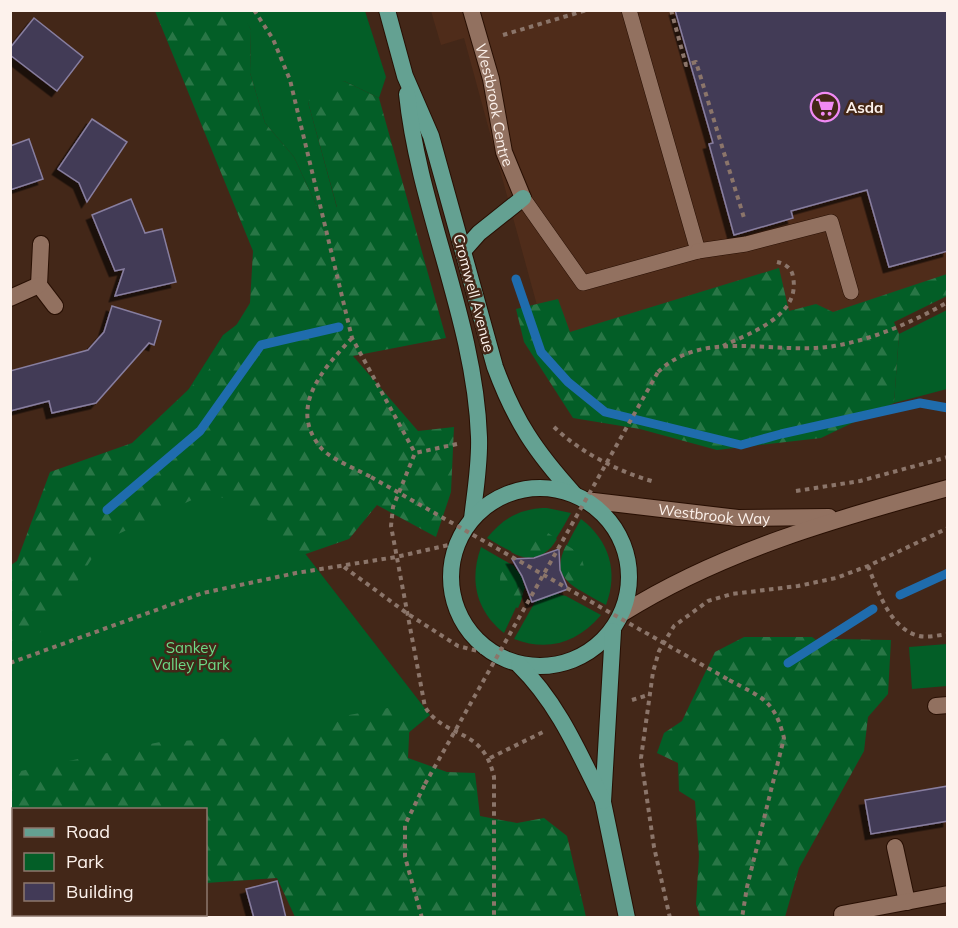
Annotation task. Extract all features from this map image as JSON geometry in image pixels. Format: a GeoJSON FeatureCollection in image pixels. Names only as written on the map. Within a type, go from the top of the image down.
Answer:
{"type":"FeatureCollection","features":[{"type":"Feature","properties":{"kind":"main road","name":"Cromwell Avenue"},"geometry":{"type":"LineString","coordinates":[[387,10],[405,76],[431,136],[495,367],[506,398],[520,427],[542,459],[579,497]]}},
{"type":"Feature","properties":{"kind":"main road","name":"Cromwell Avenue"},"geometry":{"type":"LineString","coordinates":[[405,76],[412,141],[463,332],[474,391],[480,438],[472,519]]}},
{"type":"Feature","properties":{"kind":"main road"},"geometry":{"type":"LineString","coordinates":[[463,251],[479,233],[523,198]]}},
{"type":"Feature","properties":{"kind":"main road"},"geometry":{"type":"LineString","coordinates":[[547,488],[579,497],[606,516],[624,545],[629,562],[630,588],[623,613],[613,631],[594,649],[571,662],[545,667],[519,665],[494,655],[475,639],[460,618],[452,593],[451,568],[457,543],[472,519],[493,501],[519,490],[547,488]]}},
{"type":"Feature","properties":{"kind":"main road"},"geometry":{"type":"LineString","coordinates":[[603,802],[613,631]]}},
{"type":"Feature","properties":{"kind":"main road"},"geometry":{"type":"LineString","coordinates":[[519,665],[541,686],[564,724],[603,802],[627,918]]}},
{"type":"Feature","properties":{"kind":"street","name":"Westbrook Centre"},"geometry":{"type":"LineString","coordinates":[[471,10],[491,79],[504,152],[523,198]]}},
{"type":"Feature","properties":{"kind":"street"},"geometry":{"type":"LineString","coordinates":[[42,244],[39,285],[55,306]]}},
{"type":"Feature","properties":{"kind":"street"},"geometry":{"type":"LineString","coordinates":[[10,298],[39,285]]}},
{"type":"Feature","properties":{"kind":"street","name":"Westbrook Way"},"geometry":{"type":"LineString","coordinates":[[623,613],[699,570],[844,517],[948,489]]}},
{"type":"Feature","properties":{"kind":"street","name":"Westbrook Way"},"geometry":{"type":"LineString","coordinates":[[579,497],[738,518],[844,517]]}},
{"type":"Feature","properties":{"kind":"street"},"geometry":{"type":"LineString","coordinates":[[895,847],[907,902]]}},
{"type":"Feature","properties":{"kind":"street"},"geometry":{"type":"LineString","coordinates":[[842,914],[948,894]]}},
{"type":"Feature","properties":{"kind":"lane"},"geometry":{"type":"LineString","coordinates":[[629,10],[698,251]]}},
{"type":"Feature","properties":{"kind":"lane"},"geometry":{"type":"LineString","coordinates":[[523,198],[540,218],[583,283],[698,251],[746,244],[831,222],[851,292]]}},
{"type":"Feature","properties":{"kind":"path"},"geometry":{"type":"LineString","coordinates":[[254,10],[273,39],[290,80],[352,338],[415,453]]}},
{"type":"Feature","properties":{"kind":"path"},"geometry":{"type":"LineString","coordinates":[[499,36],[587,10]]}},
{"type":"Feature","properties":{"kind":"path"},"geometry":{"type":"LineString","coordinates":[[671,10],[686,65],[696,62],[746,226]]}},
{"type":"Feature","properties":{"kind":"path"},"geometry":{"type":"LineString","coordinates":[[423,918],[405,856],[405,825],[425,784],[658,372],[668,362],[687,353],[722,346],[762,327],[778,316],[789,301],[794,286],[793,274],[787,266],[780,262]]}},
{"type":"Feature","properties":{"kind":"path"},"geometry":{"type":"LineString","coordinates":[[722,346],[788,350],[829,347],[895,327],[948,302]]}},
{"type":"Feature","properties":{"kind":"path"},"geometry":{"type":"LineString","coordinates":[[352,338],[323,369],[308,399],[310,428],[323,450],[768,702],[779,717],[784,738],[747,888],[742,918]]}},
{"type":"Feature","properties":{"kind":"path"},"geometry":{"type":"LineString","coordinates":[[551,425],[570,441],[615,467],[658,483]]}},
{"type":"Feature","properties":{"kind":"path"},"geometry":{"type":"LineString","coordinates":[[415,453],[455,444]]}},
{"type":"Feature","properties":{"kind":"path"},"geometry":{"type":"LineString","coordinates":[[415,453],[393,507],[391,526],[396,557],[424,707],[430,715],[480,746],[490,759],[494,777],[494,918]]}},
{"type":"Feature","properties":{"kind":"path"},"geometry":{"type":"LineString","coordinates":[[795,491],[860,481],[948,458]]}},
{"type":"Feature","properties":{"kind":"path"},"geometry":{"type":"LineString","coordinates":[[670,918],[654,847],[641,758],[648,694],[659,651],[674,626],[708,601],[732,594],[836,578],[868,566],[948,528]]}},
{"type":"Feature","properties":{"kind":"path"},"geometry":{"type":"LineString","coordinates":[[10,663],[202,593],[296,573],[396,557],[457,543]]}},
{"type":"Feature","properties":{"kind":"path"},"geometry":{"type":"LineString","coordinates":[[343,566],[408,614],[458,646],[494,655]]}},
{"type":"Feature","properties":{"kind":"path"},"geometry":{"type":"LineString","coordinates":[[868,566],[890,613],[898,624],[921,637],[948,634]]}},
{"type":"Feature","properties":{"kind":"path"},"geometry":{"type":"LineString","coordinates":[[490,759],[544,732]]}},
{"type":"Feature","properties":{"kind":"shaded area"},"geometry":{"type":"Polygon","coordinates":[[[431,11],[947,11],[947,294],[941,298],[550,353],[464,38],[441,45],[431,11]]]}},
{"type":"Feature","properties":{"kind":"green space"},"geometry":{"type":"Polygon","coordinates":[[[155,11],[241,11],[251,30],[250,73],[265,123],[294,157],[320,213],[337,207],[308,102],[316,89],[344,81],[379,98],[446,338],[353,356],[418,431],[454,427],[451,492],[436,537],[377,505],[349,539],[300,556],[258,509],[207,493],[103,541],[47,629],[11,646],[11,565],[17,561],[50,472],[132,443],[208,371],[250,303],[253,251],[155,11]]]}},
{"type":"Feature","properties":{"kind":"green space"},"geometry":{"type":"Polygon","coordinates":[[[239,11],[365,11],[386,77],[379,98],[344,81],[308,102],[337,208],[320,213],[294,157],[265,123],[250,73],[251,30],[239,11]]]}},
{"type":"Feature","properties":{"kind":"green space"},"geometry":{"type":"Polygon","coordinates":[[[779,268],[789,311],[816,304],[833,312],[947,274],[947,296],[894,322],[899,334],[894,403],[821,438],[717,450],[640,429],[573,418],[524,342],[516,309],[558,299],[570,332],[779,268]]]}},
{"type":"Feature","properties":{"kind":"green space","name":"Sankey Valley Park"},"geometry":{"type":"Polygon","coordinates":[[[260,307],[273,512],[430,715],[336,793],[207,810],[207,808],[12,808],[11,912],[11,599],[159,436],[223,335],[260,307]]]}},
{"type":"Feature","properties":{"kind":"green space"},"geometry":{"type":"Polygon","coordinates":[[[947,310],[947,389],[894,403],[899,334],[947,310]]]}},
{"type":"Feature","properties":{"kind":"green space"},"geometry":{"type":"Polygon","coordinates":[[[547,508],[571,513],[553,543],[545,552],[537,556],[528,557],[518,554],[487,538],[499,525],[521,512],[547,508]]]}},
{"type":"Feature","properties":{"kind":"green space"},"geometry":{"type":"Polygon","coordinates":[[[581,519],[599,537],[609,558],[612,581],[606,605],[575,587],[566,579],[562,571],[561,562],[564,551],[581,519]]]}},
{"type":"Feature","properties":{"kind":"green space"},"geometry":{"type":"Polygon","coordinates":[[[539,531],[548,533],[557,539],[548,551],[531,558],[511,552],[523,537],[539,531]]]}},
{"type":"Feature","properties":{"kind":"green space"},"geometry":{"type":"Polygon","coordinates":[[[566,545],[578,554],[583,564],[584,576],[579,590],[567,581],[561,571],[561,559],[566,545]]]}},
{"type":"Feature","properties":{"kind":"green space"},"geometry":{"type":"Polygon","coordinates":[[[481,547],[514,566],[525,588],[504,633],[487,615],[478,594],[476,571],[481,547]]]}},
{"type":"Feature","properties":{"kind":"green space"},"geometry":{"type":"Polygon","coordinates":[[[505,561],[517,571],[523,582],[523,594],[518,608],[509,605],[501,589],[500,578],[505,561]]]}},
{"type":"Feature","properties":{"kind":"green space"},"geometry":{"type":"Polygon","coordinates":[[[553,593],[566,596],[601,615],[582,632],[561,642],[539,645],[514,639],[535,602],[553,593]]]}},
{"type":"Feature","properties":{"kind":"green space"},"geometry":{"type":"Polygon","coordinates":[[[744,637],[812,637],[823,645],[835,639],[891,640],[888,694],[868,717],[864,751],[799,868],[785,917],[700,917],[696,904],[699,856],[695,801],[679,791],[678,763],[657,753],[664,733],[682,721],[715,652],[744,637]]]}},
{"type":"Feature","properties":{"kind":"green space"},"geometry":{"type":"Polygon","coordinates":[[[947,644],[947,686],[912,689],[909,647],[947,644]]]}},
{"type":"Feature","properties":{"kind":"green space"},"geometry":{"type":"Polygon","coordinates":[[[388,708],[410,716],[408,758],[447,772],[475,773],[480,816],[517,823],[544,818],[567,836],[586,917],[295,917],[277,878],[207,883],[207,808],[12,808],[12,916],[21,916],[11,917],[11,773],[160,742],[317,734],[349,715],[388,708]]]}},
{"type":"Feature","properties":{"kind":"building","name":"Asda"},"geometry":{"type":"Polygon","coordinates":[[[675,10],[948,10],[948,251],[889,267],[867,190],[791,211],[793,218],[734,235],[709,144],[713,143],[675,10]]]}},
{"type":"Feature","properties":{"kind":"building"},"geometry":{"type":"Polygon","coordinates":[[[34,18],[83,57],[57,91],[10,55],[10,48],[34,18]]]}},
{"type":"Feature","properties":{"kind":"building"},"geometry":{"type":"Polygon","coordinates":[[[92,119],[127,142],[87,202],[79,183],[58,169],[92,119]]]}},
{"type":"Feature","properties":{"kind":"building"},"geometry":{"type":"Polygon","coordinates":[[[29,139],[43,179],[10,190],[10,146],[29,139]]]}},
{"type":"Feature","properties":{"kind":"building"},"geometry":{"type":"Polygon","coordinates":[[[131,199],[145,233],[162,229],[176,282],[115,296],[124,269],[115,271],[92,215],[131,199]]]}},
{"type":"Feature","properties":{"kind":"building"},"geometry":{"type":"Polygon","coordinates":[[[112,306],[161,321],[154,345],[149,343],[96,403],[52,413],[49,401],[10,411],[10,371],[88,350],[104,332],[112,306]]]}},
{"type":"Feature","properties":{"kind":"building"},"geometry":{"type":"Polygon","coordinates":[[[559,549],[560,570],[568,589],[532,602],[522,576],[512,559],[534,558],[559,549]]]}},
{"type":"Feature","properties":{"kind":"building"},"geometry":{"type":"Polygon","coordinates":[[[948,786],[948,821],[871,834],[865,800],[948,786]]]}},
{"type":"Feature","properties":{"kind":"building"},"geometry":{"type":"Polygon","coordinates":[[[277,881],[286,918],[254,918],[246,889],[277,881]]]}},
{"type":"Feature","properties":{"kind":"waterway"},"geometry":{"type":"LineString","coordinates":[[516,279],[541,352],[568,382],[605,412],[741,445],[920,403],[948,408]]}},
{"type":"Feature","properties":{"kind":"waterway"},"geometry":{"type":"LineString","coordinates":[[107,510],[200,431],[261,345],[339,327]]}},
{"type":"Feature","properties":{"kind":"waterway"},"geometry":{"type":"LineString","coordinates":[[900,595],[948,573]]}},
{"type":"Feature","properties":{"kind":"waterway"},"geometry":{"type":"LineString","coordinates":[[788,663],[873,609]]}},
{"type":"Feature","properties":{"kind":"place","name":"Asda"},"geometry":{"type":"Point","coordinates":[825,107]}}]}
